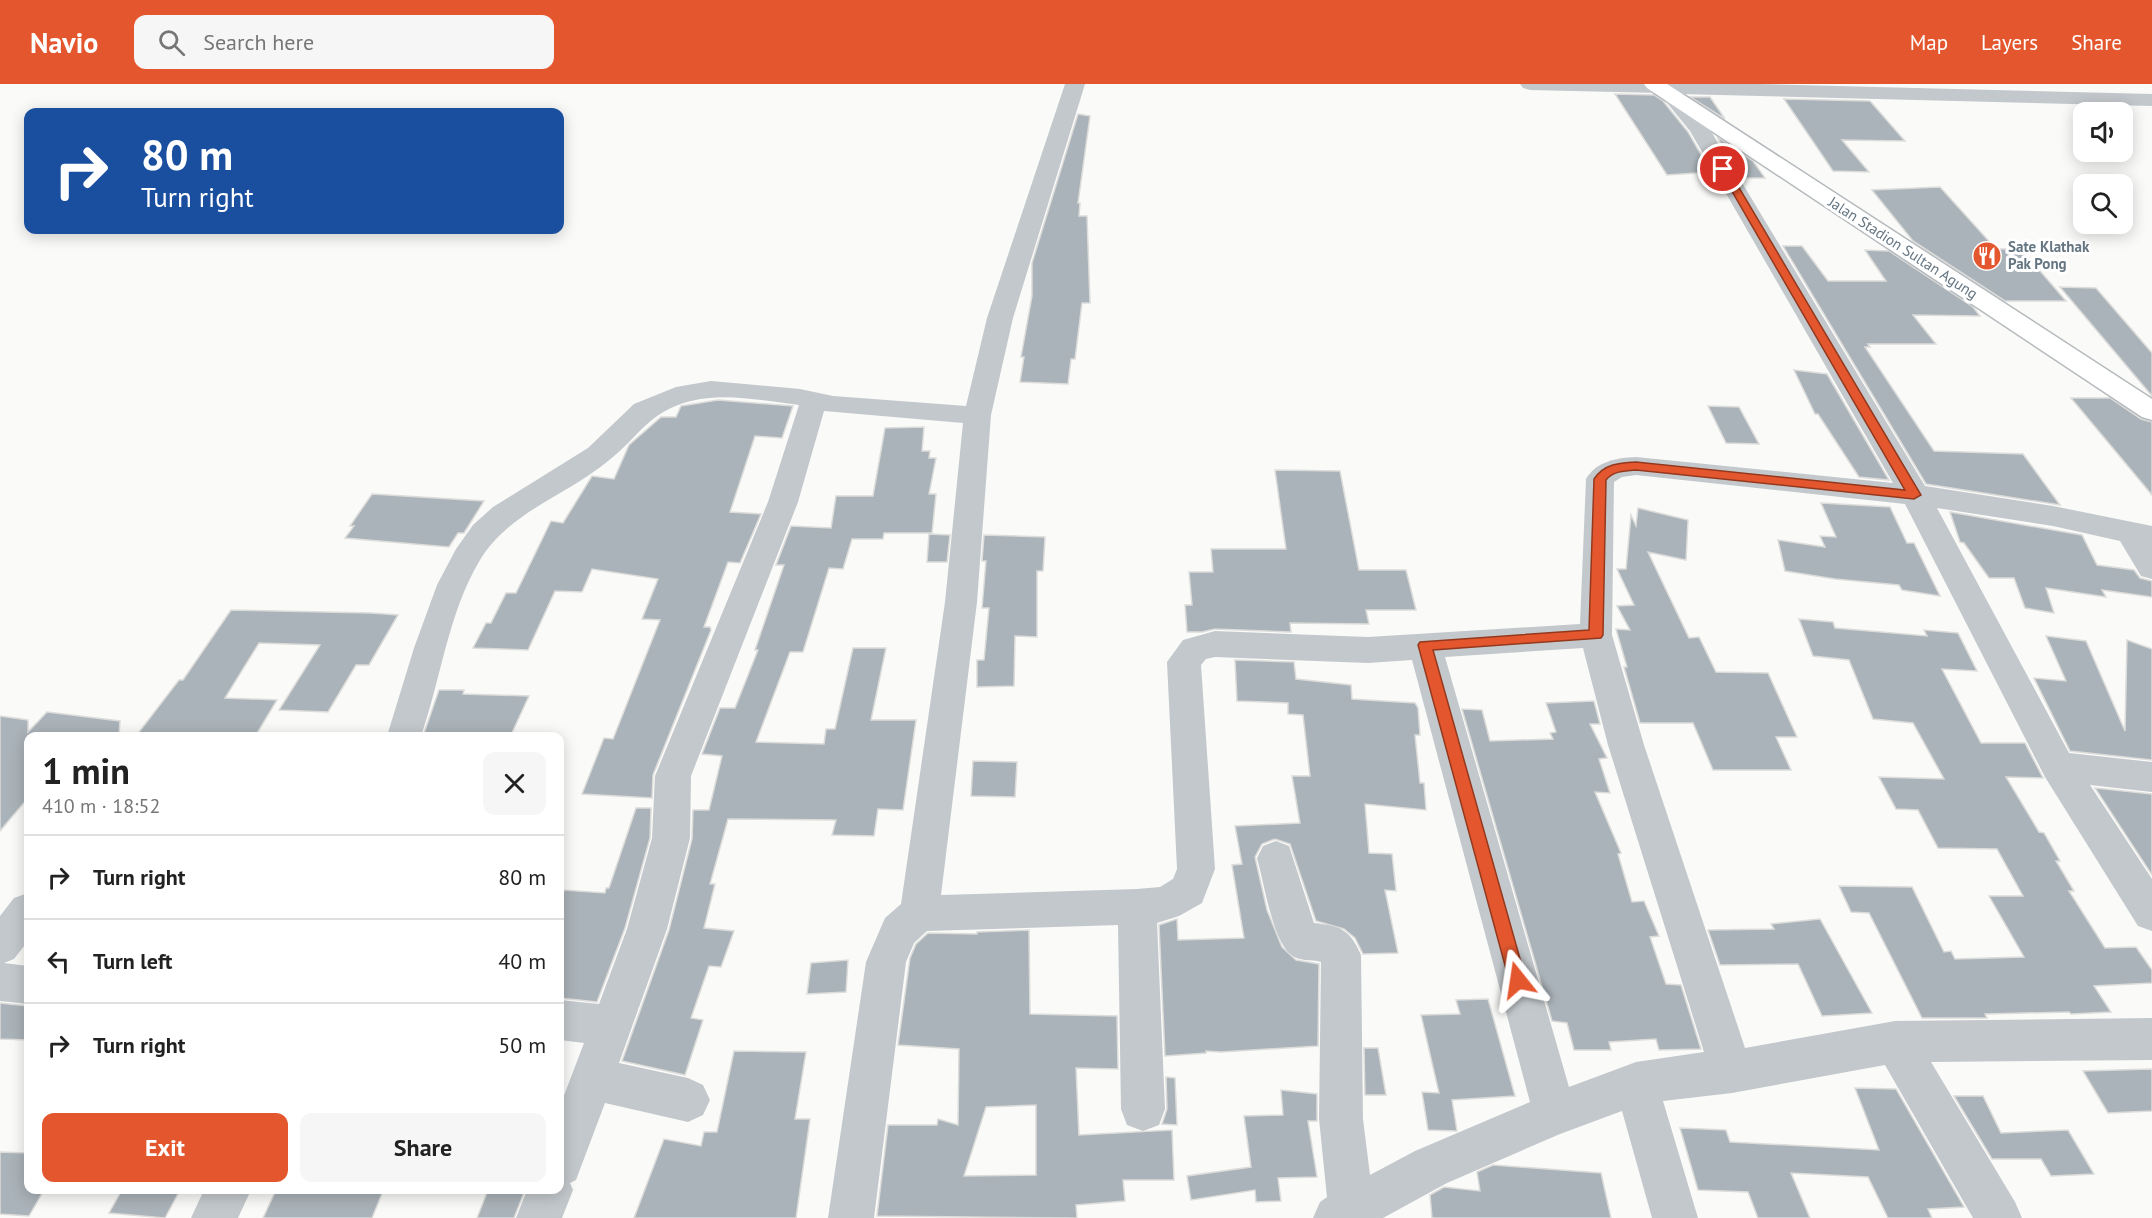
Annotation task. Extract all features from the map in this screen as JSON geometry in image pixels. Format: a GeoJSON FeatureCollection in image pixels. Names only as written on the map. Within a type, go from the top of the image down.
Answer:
{"type":"FeatureCollection","features":[{"type":"Feature","properties":{"kind":"main road","name":"Jalan Stadion Sultan Agung"},"geometry":{"type":"LineString","coordinates":[[1660,88],[2152,411]]}},
{"type":"Feature","properties":{"kind":"street"},"geometry":{"type":"LineString","coordinates":[[851,1218],[886,962],[899,931],[919,913],[959,622],[974,475],[977,415],[1000,318],[1075,84]]}},
{"type":"Feature","properties":{"kind":"street"},"geometry":{"type":"LineString","coordinates":[[1530,84],[2152,100]]}},
{"type":"Feature","properties":{"kind":"street"},"geometry":{"type":"LineString","coordinates":[[1660,88],[1699,128],[1914,495],[2058,767],[2152,913]]}},
{"type":"Feature","properties":{"kind":"street"},"geometry":{"type":"LineString","coordinates":[[405,732],[455,577],[479,535],[490,523],[598,455],[644,410],[662,401],[711,389],[760,392],[852,406],[977,415]]}},
{"type":"Feature","properties":{"kind":"street"},"geometry":{"type":"LineString","coordinates":[[564,1153],[647,928],[671,838],[673,776],[783,502],[814,401]]}},
{"type":"Feature","properties":{"kind":"street"},"geometry":{"type":"LineString","coordinates":[[1732,1072],[1626,745],[1596,635],[1600,479],[1606,472],[1619,467],[1636,466],[1914,495],[2053,516],[2141,535],[2152,568]]}},
{"type":"Feature","properties":{"kind":"street"},"geometry":{"type":"LineString","coordinates":[[919,913],[1137,907],[1165,904],[1188,891],[1196,869],[1184,662],[1195,649],[1215,644],[1368,650],[1596,635]]}},
{"type":"Feature","properties":{"kind":"street"},"geometry":{"type":"LineString","coordinates":[[1425,645],[1555,1114]]}},
{"type":"Feature","properties":{"kind":"street"},"geometry":{"type":"LineString","coordinates":[[2058,767],[2152,777]]}},
{"type":"Feature","properties":{"kind":"street"},"geometry":{"type":"LineString","coordinates":[[1276,858],[1298,932],[1305,942],[1329,942],[1341,955],[1341,1119],[1344,1214],[1431,1167],[1555,1114],[1636,1084],[1701,1074],[1732,1072],[1895,1042],[2152,1039]]}},
{"type":"Feature","properties":{"kind":"street"},"geometry":{"type":"LineString","coordinates":[[1137,907],[1143,1109]]}},
{"type":"Feature","properties":{"kind":"street"},"geometry":{"type":"LineString","coordinates":[[0,946],[24,917]]}},
{"type":"Feature","properties":{"kind":"street"},"geometry":{"type":"LineString","coordinates":[[0,982],[24,985]]}},
{"type":"Feature","properties":{"kind":"street"},"geometry":{"type":"LineString","coordinates":[[564,1020],[612,1026]]}},
{"type":"Feature","properties":{"kind":"street"},"geometry":{"type":"LineString","coordinates":[[1895,1042],[1999,1218]]}},
{"type":"Feature","properties":{"kind":"street"},"geometry":{"type":"LineString","coordinates":[[592,1078],[688,1100]]}},
{"type":"Feature","properties":{"kind":"street"},"geometry":{"type":"LineString","coordinates":[[1636,1084],[1675,1218]]}},
{"type":"Feature","properties":{"kind":"street"},"geometry":{"type":"LineString","coordinates":[[214,1218],[226,1194]]}},
{"type":"Feature","properties":{"kind":"street"},"geometry":{"type":"LineString","coordinates":[[539,1218],[548,1194]]}},
{"type":"Feature","properties":{"kind":"building"},"geometry":{"type":"Polygon","coordinates":[[[1615,94],[1654,95],[1663,101],[1688,132],[1711,172],[1667,175],[1615,94]]]}},
{"type":"Feature","properties":{"kind":"building"},"geometry":{"type":"Polygon","coordinates":[[[1690,97],[1710,97],[1725,119],[1690,97]]]}},
{"type":"Feature","properties":{"kind":"building"},"geometry":{"type":"Polygon","coordinates":[[[1784,99],[1870,101],[1905,141],[1842,140],[1869,172],[1833,171],[1784,99]]]}},
{"type":"Feature","properties":{"kind":"building"},"geometry":{"type":"Polygon","coordinates":[[[1078,114],[1090,116],[1078,203],[1080,203],[1079,216],[1087,216],[1090,303],[1082,303],[1075,359],[1071,359],[1068,384],[1020,382],[1024,357],[1021,357],[1032,296],[1032,263],[1078,114]]]}},
{"type":"Feature","properties":{"kind":"building"},"geometry":{"type":"Polygon","coordinates":[[[1717,137],[1753,161],[1765,178],[1742,178],[1717,137]]]}},
{"type":"Feature","properties":{"kind":"building"},"geometry":{"type":"Polygon","coordinates":[[[1940,187],[1996,249],[2021,249],[2066,301],[2005,301],[1913,241],[1872,190],[1940,187]]]}},
{"type":"Feature","properties":{"kind":"building"},"geometry":{"type":"Polygon","coordinates":[[[1783,246],[1802,246],[1828,281],[1886,281],[1865,250],[1889,251],[1973,307],[1980,316],[1913,315],[1936,344],[1868,344],[1870,347],[1865,347],[1934,451],[2023,454],[2060,505],[1926,484],[1783,246]]]}},
{"type":"Feature","properties":{"kind":"building"},"geometry":{"type":"Polygon","coordinates":[[[2060,287],[2096,288],[2152,353],[2152,396],[2060,287]]]}},
{"type":"Feature","properties":{"kind":"building"},"geometry":{"type":"Polygon","coordinates":[[[1794,370],[1827,374],[1889,480],[1859,477],[1818,414],[1815,414],[1794,370]]]}},
{"type":"Feature","properties":{"kind":"building"},"geometry":{"type":"Polygon","coordinates":[[[2071,398],[2110,398],[2141,419],[2152,422],[2152,495],[2071,398]]]}},
{"type":"Feature","properties":{"kind":"building"},"geometry":{"type":"Polygon","coordinates":[[[718,400],[793,406],[782,438],[755,436],[730,512],[761,514],[740,563],[728,562],[704,627],[710,627],[711,630],[653,775],[652,798],[582,794],[604,738],[613,739],[660,620],[642,619],[658,579],[592,569],[582,592],[555,591],[528,650],[473,648],[486,623],[491,623],[506,593],[516,593],[551,521],[563,523],[592,476],[614,479],[629,445],[661,417],[676,417],[681,406],[718,400]]]}},
{"type":"Feature","properties":{"kind":"building"},"geometry":{"type":"Polygon","coordinates":[[[1708,406],[1739,407],[1759,444],[1726,443],[1708,406]]]}},
{"type":"Feature","properties":{"kind":"building"},"geometry":{"type":"Polygon","coordinates":[[[924,427],[922,451],[930,451],[929,458],[936,458],[929,494],[936,494],[932,533],[884,533],[883,539],[852,539],[843,569],[829,568],[803,652],[790,652],[756,742],[824,744],[826,729],[835,729],[853,648],[886,648],[871,720],[916,720],[903,810],[878,809],[874,836],[832,835],[836,820],[728,819],[710,884],[715,884],[704,928],[734,931],[721,967],[709,966],[691,1018],[703,1020],[685,1075],[622,1061],[669,930],[692,839],[693,810],[709,810],[722,756],[702,754],[720,708],[735,708],[758,650],[755,650],[784,565],[776,565],[791,526],[831,528],[836,496],[873,496],[885,428],[924,427]]]}},
{"type":"Feature","properties":{"kind":"building"},"geometry":{"type":"Polygon","coordinates":[[[1275,470],[1340,471],[1359,570],[1406,570],[1416,610],[1366,610],[1369,624],[1290,623],[1291,632],[1215,629],[1187,632],[1185,605],[1192,605],[1189,572],[1213,572],[1211,549],[1286,549],[1275,470]]]}},
{"type":"Feature","properties":{"kind":"building"},"geometry":{"type":"Polygon","coordinates":[[[372,494],[484,501],[464,533],[458,533],[449,547],[345,538],[354,526],[350,526],[372,494]]]}},
{"type":"Feature","properties":{"kind":"building"},"geometry":{"type":"Polygon","coordinates":[[[1821,503],[1890,507],[1907,543],[1914,543],[1940,596],[1902,590],[1899,585],[1835,579],[1785,571],[1778,540],[1825,547],[1820,536],[1836,537],[1821,503]]]}},
{"type":"Feature","properties":{"kind":"building"},"geometry":{"type":"Polygon","coordinates":[[[1638,508],[1688,520],[1686,560],[1648,552],[1689,638],[1699,637],[1716,672],[1768,673],[1797,737],[1776,737],[1791,770],[1713,770],[1693,723],[1640,723],[1616,629],[1630,630],[1617,606],[1634,605],[1617,569],[1626,569],[1631,515],[1636,526],[1638,508]]]}},
{"type":"Feature","properties":{"kind":"building"},"geometry":{"type":"Polygon","coordinates":[[[1950,512],[2082,535],[2097,565],[2134,570],[2140,578],[2152,581],[2152,597],[2102,590],[2106,597],[2046,588],[2054,613],[2025,608],[2014,578],[1989,578],[1964,543],[1960,542],[1950,512]]]}},
{"type":"Feature","properties":{"kind":"building"},"geometry":{"type":"Polygon","coordinates":[[[929,534],[950,535],[947,562],[927,562],[929,534]]]}},
{"type":"Feature","properties":{"kind":"building"},"geometry":{"type":"Polygon","coordinates":[[[984,535],[1045,537],[1043,571],[1037,571],[1037,637],[1015,636],[1014,686],[977,687],[977,660],[984,660],[989,608],[982,608],[986,561],[982,561],[984,535]]]}},
{"type":"Feature","properties":{"kind":"building"},"geometry":{"type":"Polygon","coordinates":[[[231,610],[398,615],[369,665],[356,665],[328,712],[279,710],[320,645],[259,643],[225,698],[277,700],[258,732],[139,732],[179,680],[183,680],[231,610]]]}},
{"type":"Feature","properties":{"kind":"building"},"geometry":{"type":"Polygon","coordinates":[[[1799,619],[1833,622],[1835,628],[1927,636],[1924,630],[1958,633],[1977,671],[1942,669],[1981,743],[2025,743],[2043,778],[2006,777],[2039,832],[2044,833],[2060,861],[2056,861],[2074,891],[2069,891],[2105,948],[2136,947],[2152,970],[2152,983],[2094,986],[2111,1012],[1985,1014],[1987,1018],[1922,1018],[1869,913],[1851,912],[1839,886],[1912,887],[1944,952],[1951,951],[1955,959],[2024,957],[1989,896],[2023,896],[1997,849],[1938,848],[1918,810],[1896,809],[1879,777],[1944,779],[1913,723],[1873,719],[1849,660],[1813,656],[1799,619]]]}},
{"type":"Feature","properties":{"kind":"building"},"geometry":{"type":"Polygon","coordinates":[[[2046,636],[2086,641],[2125,731],[2127,640],[2152,649],[2152,760],[2070,751],[2034,678],[2066,681],[2046,636]]]}},
{"type":"Feature","properties":{"kind":"building"},"geometry":{"type":"Polygon","coordinates":[[[1235,660],[1294,662],[1296,679],[1351,685],[1352,699],[1415,703],[1418,708],[1420,735],[1415,735],[1420,783],[1424,783],[1426,810],[1365,804],[1369,853],[1392,854],[1396,891],[1385,890],[1398,953],[1363,954],[1355,938],[1344,929],[1316,921],[1290,844],[1275,839],[1262,844],[1255,857],[1267,910],[1282,947],[1296,960],[1319,964],[1318,1046],[1206,1051],[1206,1053],[1165,1056],[1159,925],[1177,919],[1178,940],[1244,938],[1232,865],[1242,864],[1235,826],[1300,823],[1292,776],[1310,776],[1303,715],[1288,714],[1288,703],[1237,701],[1235,660]]]}},
{"type":"Feature","properties":{"kind":"building"},"geometry":{"type":"Polygon","coordinates":[[[439,690],[464,690],[463,694],[529,696],[512,732],[424,732],[439,690]]]}},
{"type":"Feature","properties":{"kind":"building"},"geometry":{"type":"Polygon","coordinates":[[[1594,701],[1600,724],[1590,724],[1607,758],[1599,759],[1610,793],[1595,792],[1621,853],[1618,854],[1632,902],[1644,901],[1659,936],[1650,937],[1666,984],[1681,985],[1701,1049],[1659,1050],[1656,1039],[1609,1042],[1611,1050],[1574,1050],[1567,1023],[1552,1021],[1462,709],[1482,710],[1490,741],[1553,739],[1550,733],[1556,732],[1546,703],[1594,701]]]}},
{"type":"Feature","properties":{"kind":"building"},"geometry":{"type":"Polygon","coordinates":[[[47,712],[120,721],[119,732],[28,732],[47,712]]]}},
{"type":"Feature","properties":{"kind":"building"},"geometry":{"type":"Polygon","coordinates":[[[0,716],[28,720],[28,732],[24,732],[24,803],[0,831],[0,716]]]}},
{"type":"Feature","properties":{"kind":"building"},"geometry":{"type":"Polygon","coordinates":[[[973,761],[1017,762],[1015,797],[971,796],[973,761]]]}},
{"type":"Feature","properties":{"kind":"building"},"geometry":{"type":"Polygon","coordinates":[[[2095,788],[2152,794],[2152,875],[2095,788]]]}},
{"type":"Feature","properties":{"kind":"building"},"geometry":{"type":"Polygon","coordinates":[[[636,808],[651,808],[650,838],[625,928],[597,1002],[564,998],[564,890],[605,893],[606,888],[609,888],[636,808]]]}},
{"type":"Feature","properties":{"kind":"building"},"geometry":{"type":"Polygon","coordinates":[[[1820,919],[1872,1013],[1822,1016],[1798,964],[1720,965],[1708,930],[1774,929],[1771,924],[1820,919]]]}},
{"type":"Feature","properties":{"kind":"building"},"geometry":{"type":"Polygon","coordinates":[[[1029,930],[1030,1014],[1117,1016],[1118,1069],[1076,1068],[1079,1135],[1172,1130],[1174,1180],[1123,1180],[1125,1201],[1076,1205],[1077,1218],[877,1216],[888,1125],[937,1125],[938,1119],[958,1125],[959,1049],[898,1045],[910,958],[916,944],[928,933],[977,934],[977,932],[1029,930]],[[1036,1105],[986,1107],[964,1176],[1036,1175],[1036,1105]]]}},
{"type":"Feature","properties":{"kind":"building"},"geometry":{"type":"Polygon","coordinates":[[[848,960],[846,992],[807,994],[811,963],[848,960]]]}},
{"type":"Feature","properties":{"kind":"building"},"geometry":{"type":"Polygon","coordinates":[[[1488,999],[1515,1096],[1452,1100],[1457,1131],[1428,1130],[1422,1092],[1439,1093],[1421,1015],[1460,1014],[1456,1000],[1488,999]]]}},
{"type":"Feature","properties":{"kind":"building"},"geometry":{"type":"Polygon","coordinates":[[[0,1003],[24,1006],[24,1040],[0,1039],[0,1003]]]}},
{"type":"Feature","properties":{"kind":"building"},"geometry":{"type":"Polygon","coordinates":[[[1364,1048],[1378,1048],[1386,1095],[1365,1095],[1364,1048]]]}},
{"type":"Feature","properties":{"kind":"building"},"geometry":{"type":"Polygon","coordinates":[[[734,1051],[806,1052],[795,1119],[810,1119],[796,1218],[634,1218],[664,1139],[701,1146],[704,1132],[717,1132],[734,1051]]]}},
{"type":"Feature","properties":{"kind":"building"},"geometry":{"type":"Polygon","coordinates":[[[2152,1069],[2152,1111],[2108,1113],[2083,1071],[2152,1069]]]}},
{"type":"Feature","properties":{"kind":"building"},"geometry":{"type":"Polygon","coordinates":[[[1166,1077],[1175,1078],[1177,1125],[1162,1124],[1167,1109],[1166,1077]]]}},
{"type":"Feature","properties":{"kind":"building"},"geometry":{"type":"Polygon","coordinates":[[[1855,1088],[1896,1089],[1964,1207],[1928,1209],[1932,1218],[1888,1218],[1868,1177],[1791,1173],[1810,1218],[1758,1218],[1748,1192],[1698,1190],[1680,1128],[1726,1130],[1730,1142],[1879,1150],[1855,1088]]]}},
{"type":"Feature","properties":{"kind":"building"},"geometry":{"type":"Polygon","coordinates":[[[1281,1090],[1317,1094],[1317,1121],[1308,1121],[1317,1177],[1278,1178],[1281,1201],[1256,1202],[1255,1190],[1191,1200],[1187,1176],[1251,1167],[1244,1116],[1283,1115],[1281,1090]]]}},
{"type":"Feature","properties":{"kind":"building"},"geometry":{"type":"Polygon","coordinates":[[[1954,1096],[1983,1096],[2001,1133],[2068,1130],[2094,1174],[2051,1176],[2041,1159],[1992,1159],[1954,1096]]]}},
{"type":"Feature","properties":{"kind":"building"},"geometry":{"type":"Polygon","coordinates":[[[0,1152],[24,1153],[24,1194],[42,1194],[29,1216],[0,1214],[0,1152]]]}},
{"type":"Feature","properties":{"kind":"building"},"geometry":{"type":"Polygon","coordinates":[[[1493,1165],[1601,1173],[1611,1218],[1432,1218],[1430,1195],[1444,1187],[1480,1191],[1477,1172],[1493,1165]]]}},
{"type":"Feature","properties":{"kind":"building"},"geometry":{"type":"Polygon","coordinates":[[[120,1194],[178,1194],[165,1218],[109,1213],[120,1194]]]}},
{"type":"Feature","properties":{"kind":"building"},"geometry":{"type":"Polygon","coordinates":[[[274,1194],[382,1194],[372,1218],[263,1218],[274,1194]]]}},
{"type":"Feature","properties":{"kind":"building"},"geometry":{"type":"Polygon","coordinates":[[[486,1194],[523,1194],[514,1218],[477,1218],[486,1194]]]}},
{"type":"Feature","properties":{"kind":"place","name":"Sate Klathak Pak Pong"},"geometry":{"type":"Point","coordinates":[1987,256]}},
{"type":"Feature","properties":{"kind":"route"},"geometry":{"type":"LineString","coordinates":[[1518,980],[1425,645],[1596,635],[1600,479],[1606,472],[1619,467],[1636,466],[1914,495],[1723,169]]}}]}
